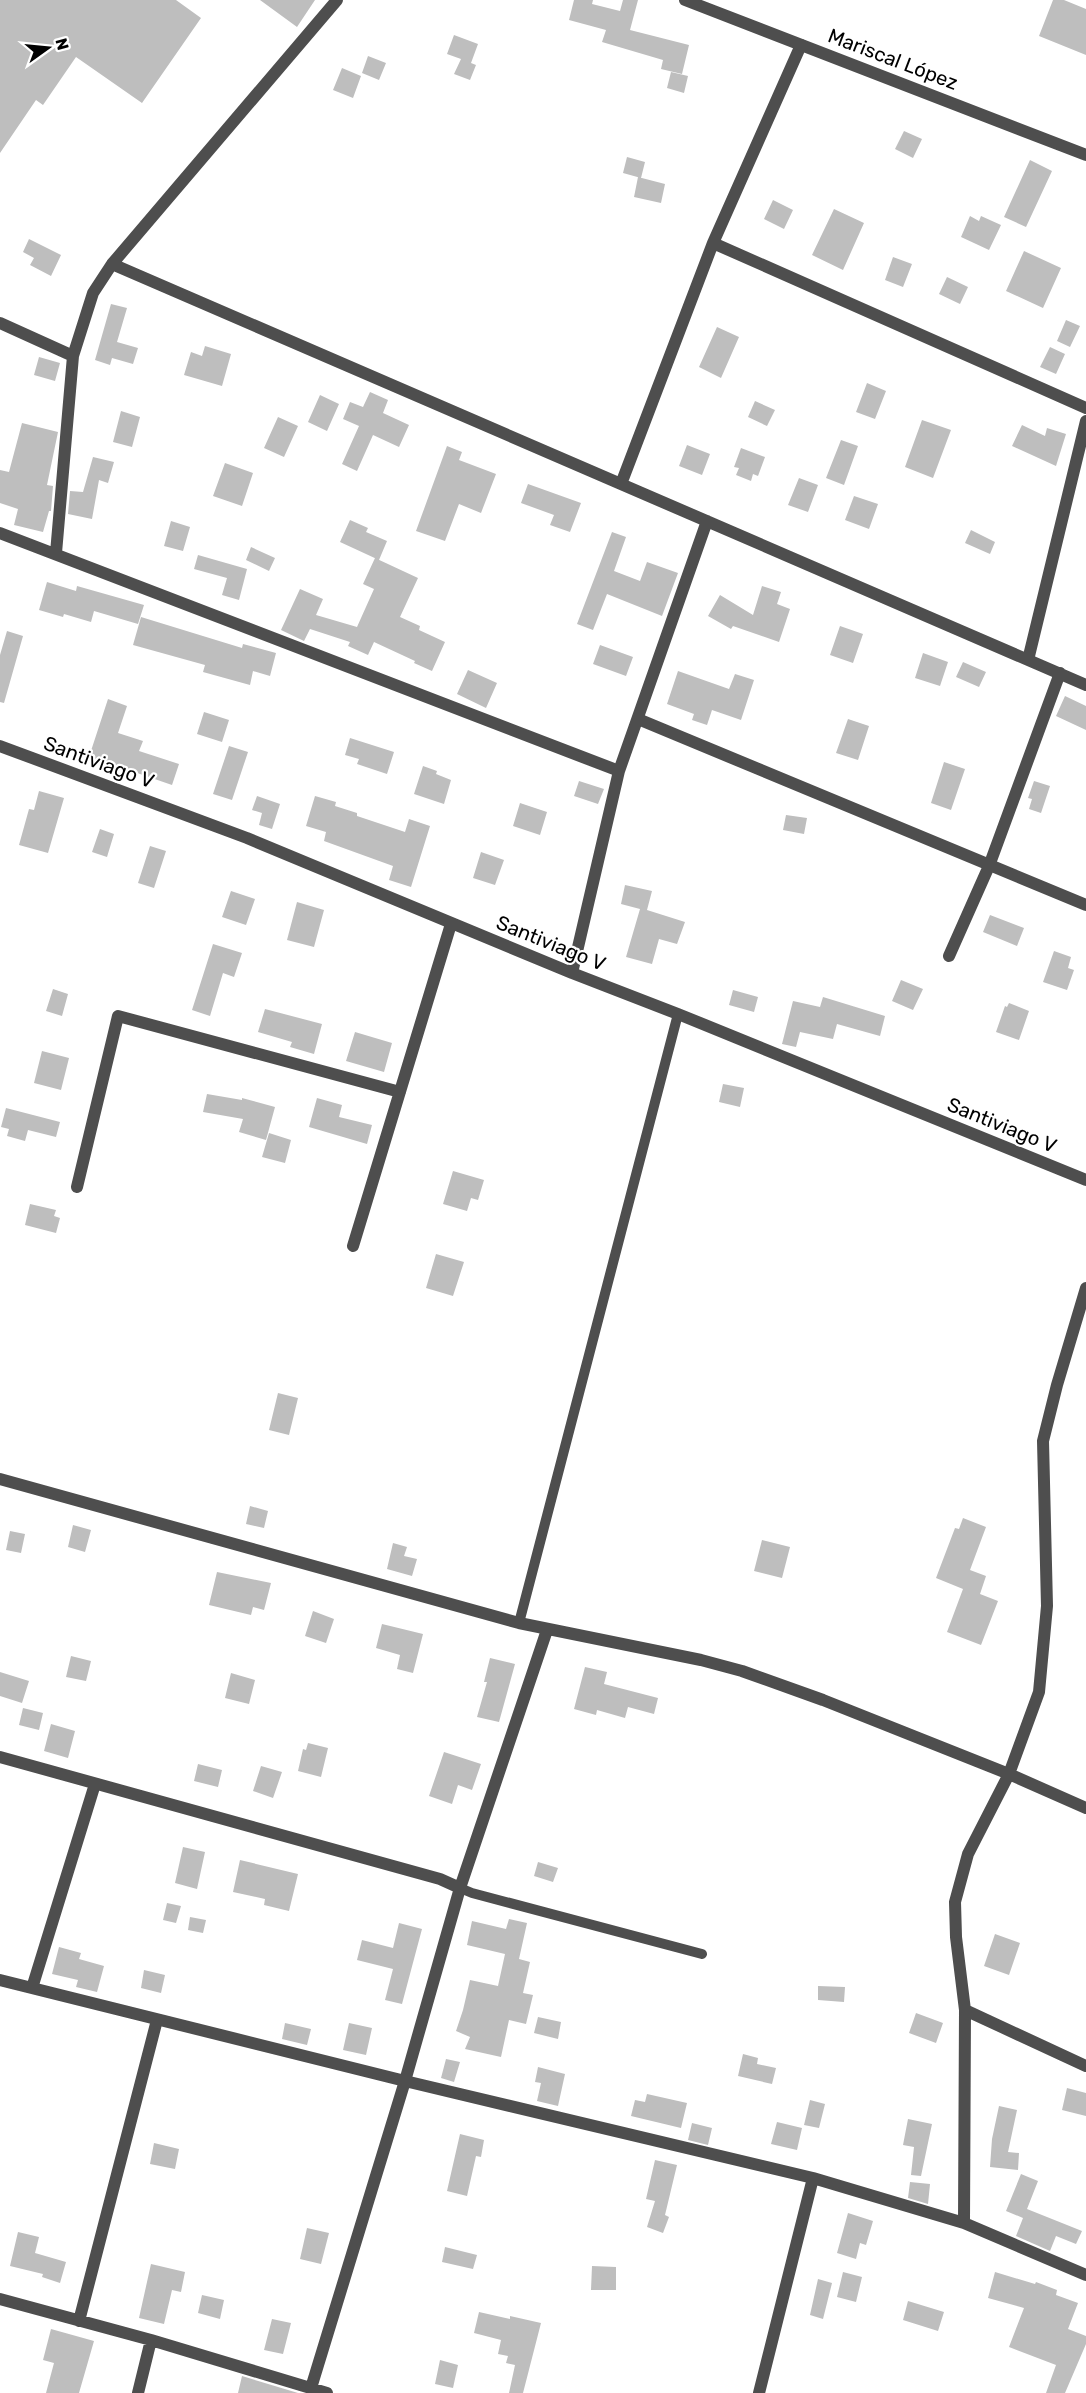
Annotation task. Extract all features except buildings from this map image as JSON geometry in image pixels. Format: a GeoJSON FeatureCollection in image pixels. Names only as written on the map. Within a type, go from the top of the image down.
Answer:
{"type":"FeatureCollection","features":[{"type":"Feature","properties":{"kind":"street"},"geometry":{"type":"LineString","coordinates":[[56,553],[73,356],[93,293],[112,264],[337,0]]}},
{"type":"Feature","properties":{"kind":"street","name":"Mariscal López"},"geometry":{"type":"LineString","coordinates":[[686,0],[1086,155]]}},
{"type":"Feature","properties":{"kind":"street"},"geometry":{"type":"LineString","coordinates":[[621,484],[713,243],[801,45]]}},
{"type":"Feature","properties":{"kind":"street"},"geometry":{"type":"LineString","coordinates":[[713,243],[1086,408]]}},
{"type":"Feature","properties":{"kind":"street"},"geometry":{"type":"LineString","coordinates":[[112,264],[1086,685]]}},
{"type":"Feature","properties":{"kind":"street"},"geometry":{"type":"LineString","coordinates":[[0,323],[73,356]]}},
{"type":"Feature","properties":{"kind":"street"},"geometry":{"type":"LineString","coordinates":[[1028,660],[1086,421]]}},
{"type":"Feature","properties":{"kind":"street"},"geometry":{"type":"LineString","coordinates":[[572,973],[619,771],[707,521]]}},
{"type":"Feature","properties":{"kind":"street"},"geometry":{"type":"LineString","coordinates":[[0,533],[619,771]]}},
{"type":"Feature","properties":{"kind":"street"},"geometry":{"type":"LineString","coordinates":[[949,956],[989,866],[1060,673]]}},
{"type":"Feature","properties":{"kind":"street"},"geometry":{"type":"LineString","coordinates":[[638,719],[1086,905]]}},
{"type":"Feature","properties":{"kind":"street","name":"Santiviago V"},"geometry":{"type":"LineString","coordinates":[[0,746],[247,838],[451,924],[1086,1180]]}},
{"type":"Feature","properties":{"kind":"street"},"geometry":{"type":"LineString","coordinates":[[353,1246],[451,924]]}},
{"type":"Feature","properties":{"kind":"street"},"geometry":{"type":"LineString","coordinates":[[77,1187],[118,1016],[400,1092]]}},
{"type":"Feature","properties":{"kind":"street"},"geometry":{"type":"LineString","coordinates":[[964,2223],[965,2010],[956,1937],[955,1902],[968,1854],[1009,1774],[1039,1692],[1047,1606],[1043,1441],[1086,1288]]}},
{"type":"Feature","properties":{"kind":"street"},"geometry":{"type":"LineString","coordinates":[[0,1479],[519,1623],[701,1660],[742,1671],[823,1700],[1009,1774],[1086,1808]]}},
{"type":"Feature","properties":{"kind":"street"},"geometry":{"type":"LineString","coordinates":[[311,2388],[405,2081],[460,1888],[547,1630]]}},
{"type":"Feature","properties":{"kind":"street"},"geometry":{"type":"LineString","coordinates":[[0,1757],[440,1879],[460,1888]]}},
{"type":"Feature","properties":{"kind":"street"},"geometry":{"type":"LineString","coordinates":[[32,1988],[95,1784]]}},
{"type":"Feature","properties":{"kind":"street"},"geometry":{"type":"LineString","coordinates":[[0,1980],[405,2081],[813,2178],[964,2223],[1086,2275]]}},
{"type":"Feature","properties":{"kind":"street"},"geometry":{"type":"LineString","coordinates":[[965,2010],[1086,2066]]}},
{"type":"Feature","properties":{"kind":"street"},"geometry":{"type":"LineString","coordinates":[[79,2321],[157,2020]]}},
{"type":"Feature","properties":{"kind":"street"},"geometry":{"type":"LineString","coordinates":[[759,2393],[813,2178]]}},
{"type":"Feature","properties":{"kind":"street"},"geometry":{"type":"LineString","coordinates":[[0,2299],[151,2340],[327,2393]]}},
{"type":"Feature","properties":{"kind":"street"},"geometry":{"type":"LineString","coordinates":[[138,2393],[151,2340]]}},
{"type":"Feature","properties":{"kind":"lane"},"geometry":{"type":"LineString","coordinates":[[519,1623],[678,1014]]}},
{"type":"Feature","properties":{"kind":"lane"},"geometry":{"type":"LineString","coordinates":[[460,1888],[586,1925],[702,1954]]}}]}
